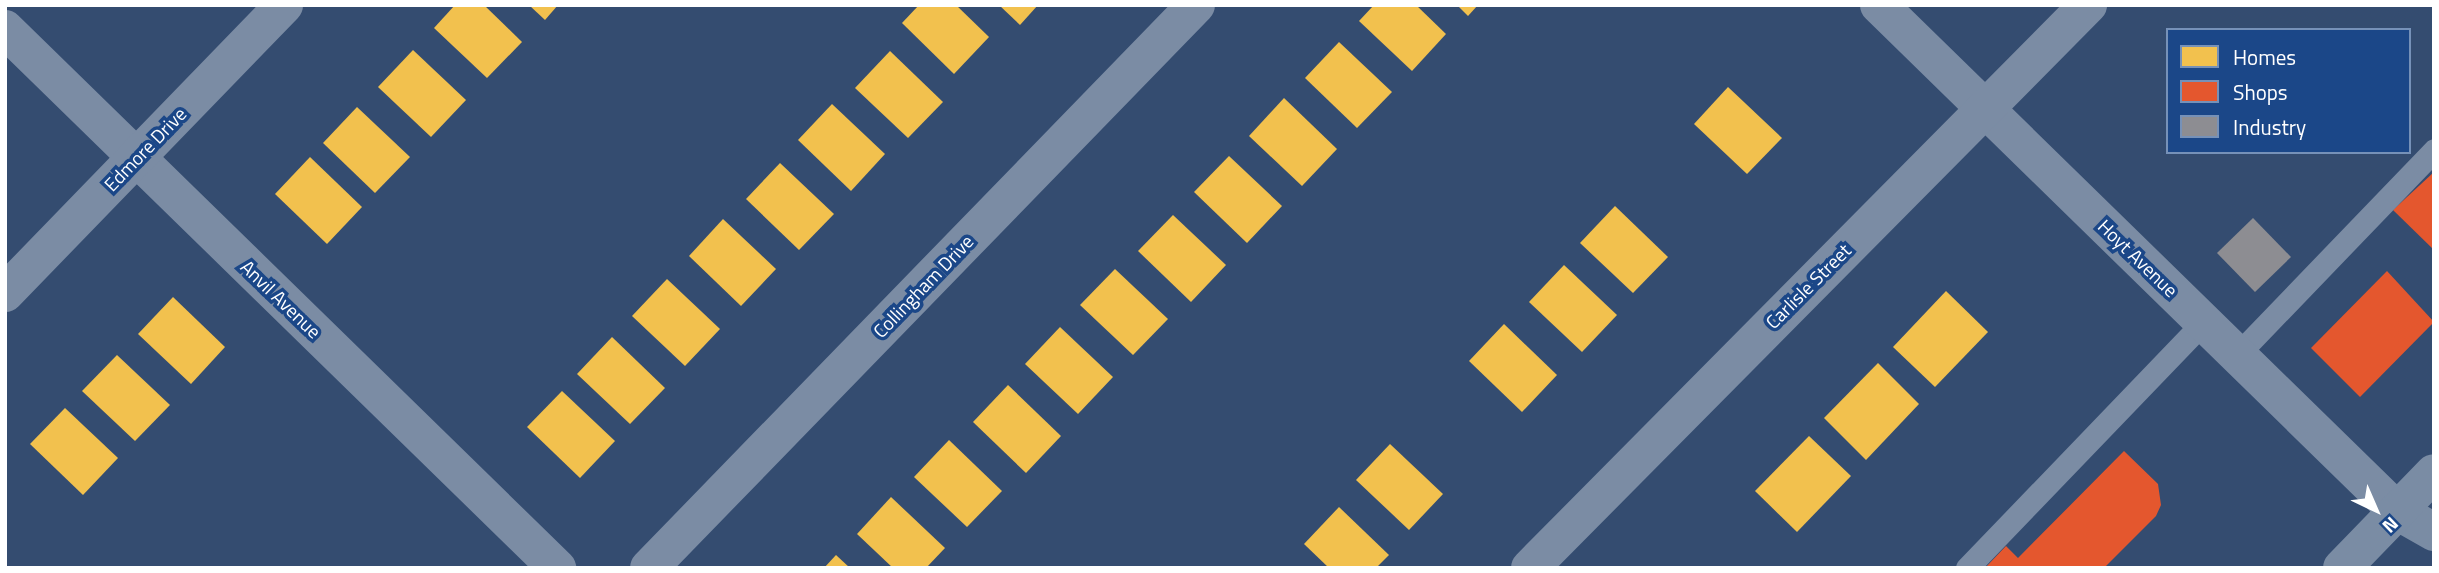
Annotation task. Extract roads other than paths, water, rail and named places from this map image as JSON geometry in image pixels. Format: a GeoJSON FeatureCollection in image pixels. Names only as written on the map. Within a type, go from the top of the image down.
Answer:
{"type":"FeatureCollection","features":[{"type":"Feature","properties":{"kind":"highway"},"geometry":{"type":"LineString","coordinates":[[2342,568],[2434,473]]}},
{"type":"Feature","properties":{"kind":"highway"},"geometry":{"type":"LineString","coordinates":[[2397,511],[2434,532]]}},
{"type":"Feature","properties":{"kind":"street","name":"Edmore Drive"},"geometry":{"type":"LineString","coordinates":[[5,293],[284,5]]}},
{"type":"Feature","properties":{"kind":"street","name":"Collingham Drive"},"geometry":{"type":"LineString","coordinates":[[649,568],[1196,5]]}},
{"type":"Feature","properties":{"kind":"street","name":"Hoyt Avenue"},"geometry":{"type":"LineString","coordinates":[[1879,5],[2397,511]]}},
{"type":"Feature","properties":{"kind":"street","name":"Carlisle Street"},"geometry":{"type":"LineString","coordinates":[[1530,568],[2088,5]]}},
{"type":"Feature","properties":{"kind":"street","name":"Anvil Avenue"},"geometry":{"type":"LineString","coordinates":[[5,29],[557,568]]}},
{"type":"Feature","properties":{"kind":"lane"},"geometry":{"type":"LineString","coordinates":[[2237,355],[2434,150]]}},
{"type":"Feature","properties":{"kind":"lane"},"geometry":{"type":"LineString","coordinates":[[1967,568],[2204,322]]}}]}
